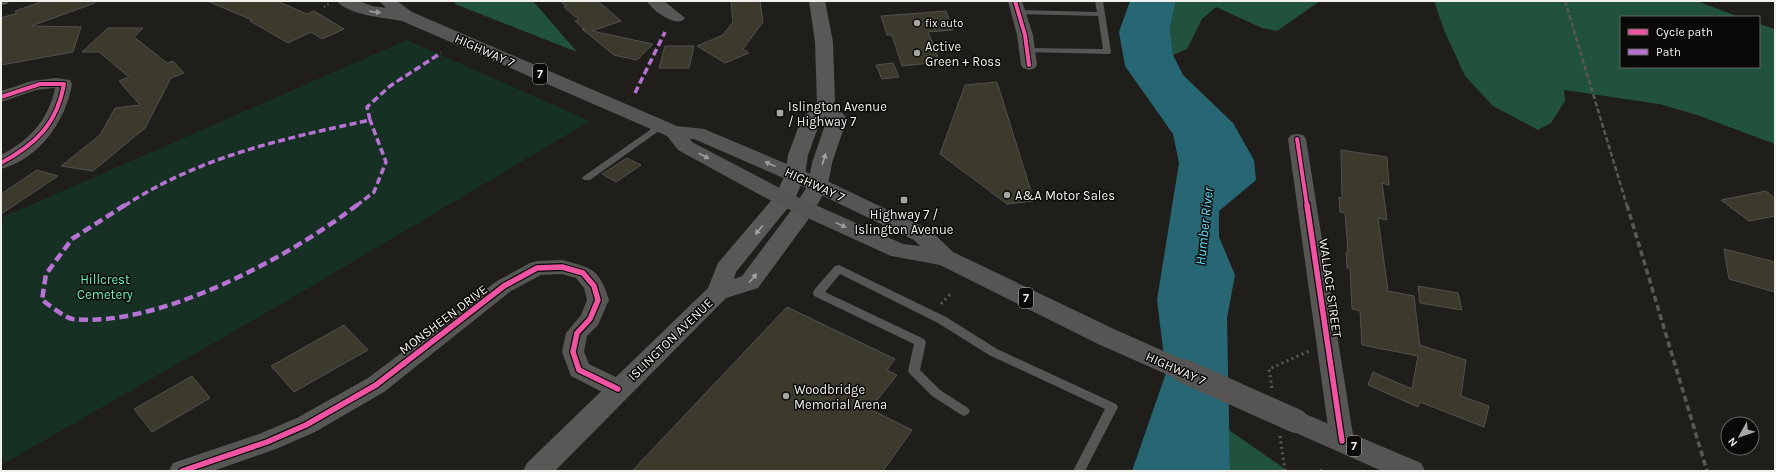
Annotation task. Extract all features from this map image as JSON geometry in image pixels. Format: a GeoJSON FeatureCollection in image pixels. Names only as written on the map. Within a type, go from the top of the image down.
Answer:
{"type":"FeatureCollection","features":[{"type":"Feature","properties":{"kind":"main road","name":"HIGHWAY 7"},"geometry":{"type":"LineString","coordinates":[[345,1],[368,11],[406,16]]}},
{"type":"Feature","properties":{"kind":"main road","name":"HIGHWAY 7"},"geometry":{"type":"LineString","coordinates":[[387,1],[406,16],[667,129],[697,133],[818,186],[922,235],[945,258]]}},
{"type":"Feature","properties":{"kind":"main road"},"geometry":{"type":"LineString","coordinates":[[816,1],[824,42],[826,104]]}},
{"type":"Feature","properties":{"kind":"main road","name":"ISLINGTON AVENUE"},"geometry":{"type":"LineString","coordinates":[[537,471],[618,389],[718,292],[726,269],[784,199],[794,175],[798,155],[811,120],[826,104],[837,119],[822,163],[818,186],[805,208],[750,282],[718,292]]}},
{"type":"Feature","properties":{"kind":"main road","name":"HIGHWAY 7"},"geometry":{"type":"LineString","coordinates":[[667,129],[685,146],[784,199],[900,252],[945,258],[1107,337],[1411,471]]}},
{"type":"Feature","properties":{"kind":"street"},"geometry":{"type":"LineString","coordinates":[[654,1],[677,18]]}},
{"type":"Feature","properties":{"kind":"street"},"geometry":{"type":"LineString","coordinates":[[1016,7],[1026,34],[1028,57]]}},
{"type":"Feature","properties":{"kind":"street"},"geometry":{"type":"LineString","coordinates":[[1,97],[37,85],[53,82],[64,84],[61,104],[53,119],[41,135],[15,156],[1,163]]}},
{"type":"Feature","properties":{"kind":"street","name":"WALLACE STREET"},"geometry":{"type":"LineString","coordinates":[[1297,139],[1342,441]]}},
{"type":"Feature","properties":{"kind":"street","name":"MONSHEEN DRIVE"},"geometry":{"type":"LineString","coordinates":[[182,471],[267,442],[306,425],[376,385],[504,286],[537,268],[562,267],[583,273],[594,286],[598,300],[590,318],[577,333],[573,352],[579,370],[618,389]]}},
{"type":"Feature","properties":{"kind":"lane"},"geometry":{"type":"LineString","coordinates":[[1028,57],[1107,52],[1099,1]]}},
{"type":"Feature","properties":{"kind":"lane"},"geometry":{"type":"LineString","coordinates":[[1016,7],[1102,14]]}},
{"type":"Feature","properties":{"kind":"lane"},"geometry":{"type":"LineString","coordinates":[[587,178],[667,129]]}},
{"type":"Feature","properties":{"kind":"lane"},"geometry":{"type":"LineString","coordinates":[[964,411],[936,393],[914,371],[920,342],[818,293],[839,268],[942,320],[993,352],[1112,407],[1079,471]]}},
{"type":"Feature","properties":{"kind":"green space"},"geometry":{"type":"Polygon","coordinates":[[[455,1],[533,1],[577,52],[455,4],[455,1]]]}},
{"type":"Feature","properties":{"kind":"green space"},"geometry":{"type":"Polygon","coordinates":[[[1176,1],[1320,1],[1277,31],[1262,28],[1216,7],[1202,19],[1187,49],[1173,55],[1170,28],[1176,1]]]}},
{"type":"Feature","properties":{"kind":"green space"},"geometry":{"type":"Polygon","coordinates":[[[1434,1],[1697,1],[1736,16],[1620,16],[1620,68],[1760,68],[1760,24],[1775,29],[1775,144],[1697,115],[1659,104],[1564,90],[1565,101],[1551,123],[1538,130],[1493,106],[1465,76],[1444,30],[1434,1]]]}},
{"type":"Feature","properties":{"kind":"green space","name":"Hillcrest Cemetery"},"geometry":{"type":"Polygon","coordinates":[[[407,40],[590,121],[290,299],[5,463],[1,458],[1,218],[407,40]]]}},
{"type":"Feature","properties":{"kind":"green space"},"geometry":{"type":"Polygon","coordinates":[[[1229,430],[1285,469],[1286,471],[1230,471],[1229,430]]]}},
{"type":"Feature","properties":{"kind":"water","name":"Humber River"},"geometry":{"type":"Polygon","coordinates":[[[1130,1],[1176,1],[1170,28],[1173,55],[1183,75],[1233,123],[1254,160],[1256,180],[1219,211],[1219,237],[1235,275],[1227,318],[1230,471],[1132,471],[1166,373],[1157,300],[1179,163],[1173,134],[1125,66],[1119,32],[1130,1]]]}},
{"type":"Feature","properties":{"kind":"building"},"geometry":{"type":"Polygon","coordinates":[[[44,1],[95,1],[95,3],[31,26],[81,27],[73,52],[1,65],[1,18],[17,13],[15,11],[44,1]]]}},
{"type":"Feature","properties":{"kind":"building"},"geometry":{"type":"Polygon","coordinates":[[[207,1],[277,1],[307,14],[314,11],[344,29],[322,39],[311,32],[288,43],[250,21],[252,20],[207,1]]]}},
{"type":"Feature","properties":{"kind":"building"},"geometry":{"type":"Polygon","coordinates":[[[560,1],[598,1],[621,21],[592,31],[653,44],[637,60],[614,55],[582,29],[585,30],[575,21],[579,20],[564,7],[566,6],[560,1]]]}},
{"type":"Feature","properties":{"kind":"building"},"geometry":{"type":"Polygon","coordinates":[[[731,1],[760,1],[763,22],[743,49],[749,53],[725,63],[697,46],[723,35],[733,22],[731,1]]]}},
{"type":"Feature","properties":{"kind":"building"},"geometry":{"type":"Polygon","coordinates":[[[946,11],[953,30],[928,32],[940,62],[902,66],[892,35],[887,35],[881,16],[946,11]]]}},
{"type":"Feature","properties":{"kind":"building"},"geometry":{"type":"Polygon","coordinates":[[[108,28],[143,28],[134,37],[167,63],[173,61],[184,73],[171,78],[145,128],[93,171],[61,166],[100,135],[115,108],[140,105],[119,81],[129,77],[99,52],[82,52],[108,28]]]}},
{"type":"Feature","properties":{"kind":"building"},"geometry":{"type":"Polygon","coordinates":[[[665,46],[694,46],[689,68],[659,68],[665,46]]]}},
{"type":"Feature","properties":{"kind":"building"},"geometry":{"type":"Polygon","coordinates":[[[893,63],[899,77],[882,79],[876,65],[893,63]]]}},
{"type":"Feature","properties":{"kind":"building"},"geometry":{"type":"Polygon","coordinates":[[[997,82],[1034,201],[1007,204],[940,154],[965,85],[997,82]]]}},
{"type":"Feature","properties":{"kind":"building"},"geometry":{"type":"Polygon","coordinates":[[[1341,150],[1387,157],[1389,185],[1382,183],[1387,220],[1378,218],[1388,291],[1414,296],[1420,347],[1420,345],[1466,360],[1461,396],[1489,406],[1484,427],[1420,402],[1418,407],[1368,385],[1373,372],[1412,389],[1418,356],[1362,345],[1360,311],[1352,309],[1350,268],[1347,268],[1346,252],[1348,252],[1345,213],[1340,212],[1339,197],[1342,198],[1341,150]]]}},
{"type":"Feature","properties":{"kind":"building"},"geometry":{"type":"Polygon","coordinates":[[[627,158],[641,165],[616,182],[602,174],[627,158]]]}},
{"type":"Feature","properties":{"kind":"building"},"geometry":{"type":"Polygon","coordinates":[[[37,170],[58,176],[1,214],[1,194],[37,170]]]}},
{"type":"Feature","properties":{"kind":"building"},"geometry":{"type":"Polygon","coordinates":[[[1766,191],[1775,198],[1775,216],[1749,221],[1721,200],[1766,191]]]}},
{"type":"Feature","properties":{"kind":"building"},"geometry":{"type":"Polygon","coordinates":[[[1724,249],[1775,262],[1775,292],[1729,279],[1724,249]]]}},
{"type":"Feature","properties":{"kind":"building"},"geometry":{"type":"Polygon","coordinates":[[[1418,286],[1458,293],[1462,310],[1420,303],[1418,286]]]}},
{"type":"Feature","properties":{"kind":"building","name":"Woodbridge Memorial Arena"},"geometry":{"type":"Polygon","coordinates":[[[787,307],[895,359],[887,370],[897,375],[870,409],[912,430],[883,471],[632,471],[787,307]]]}},
{"type":"Feature","properties":{"kind":"building"},"geometry":{"type":"Polygon","coordinates":[[[344,325],[368,350],[294,392],[271,366],[344,325]]]}},
{"type":"Feature","properties":{"kind":"building"},"geometry":{"type":"Polygon","coordinates":[[[192,376],[210,398],[152,432],[134,409],[192,376]]]}},
{"type":"Feature","properties":{"kind":"railway"},"geometry":{"type":"LineString","coordinates":[[1565,1],[1627,206]]}},
{"type":"Feature","properties":{"kind":"railway"},"geometry":{"type":"LineString","coordinates":[[1627,205],[1707,471]]}},
{"type":"Feature","properties":{"kind":"marked path"},"geometry":{"type":"LineString","coordinates":[[635,93],[665,32]]}},
{"type":"Feature","properties":{"kind":"marked path"},"geometry":{"type":"LineString","coordinates":[[370,120],[289,137],[249,148],[182,173],[128,203],[72,239],[46,274],[42,300],[71,319],[122,318],[185,300],[253,270],[330,226],[374,192],[386,162],[370,120],[367,107],[390,86],[441,53]]}},
{"type":"Feature","properties":{"kind":"cycle path"},"geometry":{"type":"LineString","coordinates":[[1015,1],[1025,35],[1029,65]]}},
{"type":"Feature","properties":{"kind":"cycle path"},"geometry":{"type":"LineString","coordinates":[[1,97],[24,88],[40,84],[64,84],[57,110],[43,132],[24,149],[1,163]]}},
{"type":"Feature","properties":{"kind":"cycle path"},"geometry":{"type":"LineString","coordinates":[[1297,139],[1342,441]]}},
{"type":"Feature","properties":{"kind":"cycle path"},"geometry":{"type":"LineString","coordinates":[[182,471],[267,442],[306,425],[376,385],[504,286],[537,268],[562,267],[583,273],[594,286],[598,300],[590,319],[577,333],[573,352],[579,370],[618,389]]}},
{"type":"Feature","properties":{"kind":"place","name":"fix auto"},"geometry":{"type":"Point","coordinates":[917,23]}},
{"type":"Feature","properties":{"kind":"place","name":"Active Green + Ross"},"geometry":{"type":"Point","coordinates":[917,53]}},
{"type":"Feature","properties":{"kind":"place","name":"Islington Avenue / Highway 7"},"geometry":{"type":"Point","coordinates":[780,113]}},
{"type":"Feature","properties":{"kind":"place","name":"A&A Motor Sales"},"geometry":{"type":"Point","coordinates":[1007,195]}},
{"type":"Feature","properties":{"kind":"place","name":"Highway 7 / Islington Avenue"},"geometry":{"type":"Point","coordinates":[904,200]}},
{"type":"Feature","properties":{"kind":"place","name":"Woodbridge Memorial Arena"},"geometry":{"type":"Point","coordinates":[786,396]}}]}
